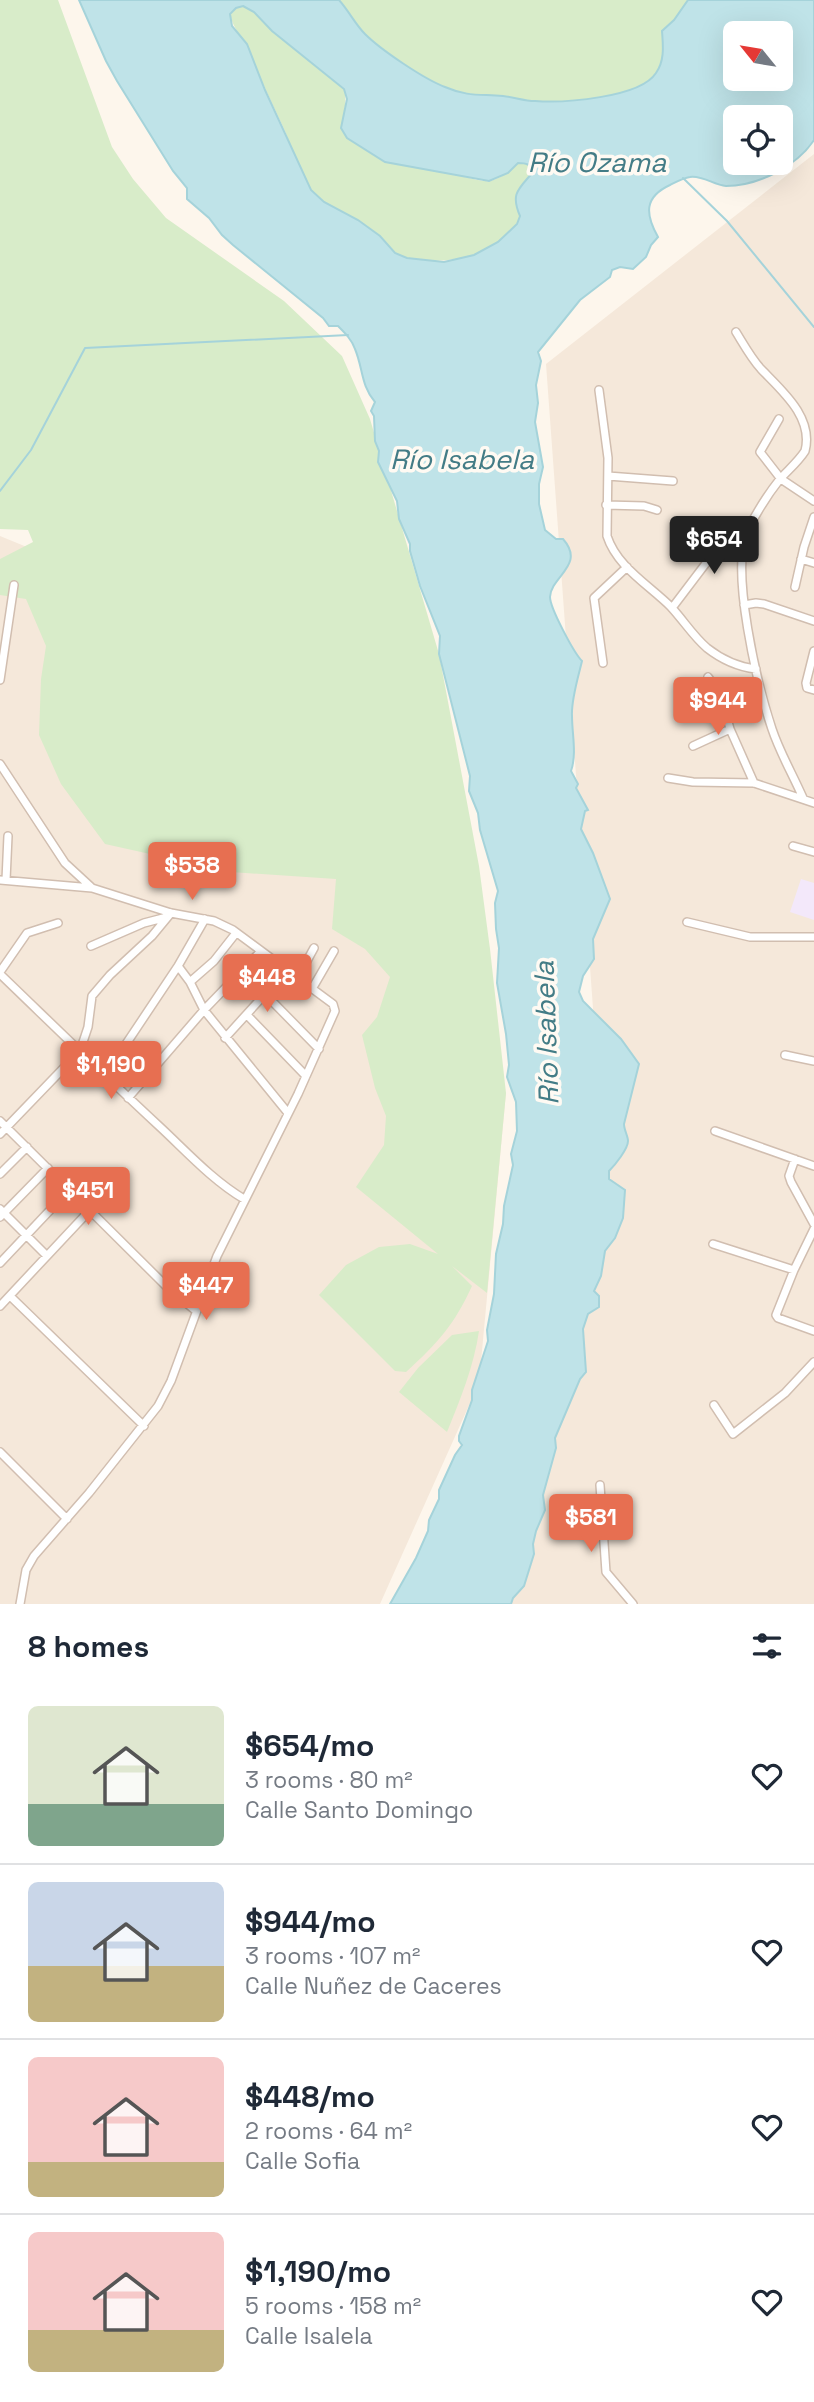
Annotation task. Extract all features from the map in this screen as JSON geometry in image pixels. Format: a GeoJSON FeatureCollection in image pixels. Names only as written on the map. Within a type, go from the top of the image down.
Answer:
{"type":"FeatureCollection","features":[{"type":"Feature","properties":{"kind":"street"},"geometry":{"type":"LineString","coordinates":[[736,332],[754,360],[801,409],[809,430],[809,445],[780,479],[749,529],[744,543],[744,605],[756,669],[773,731],[803,798]]}},
{"type":"Feature","properties":{"kind":"street"},"geometry":{"type":"LineString","coordinates":[[599,390],[608,458],[606,505],[610,547],[672,608],[708,649],[737,664],[756,669]]}},
{"type":"Feature","properties":{"kind":"street"},"geometry":{"type":"LineString","coordinates":[[779,419],[760,452],[780,479],[814,501]]}},
{"type":"Feature","properties":{"kind":"street"},"geometry":{"type":"LineString","coordinates":[[608,476],[673,481]]}},
{"type":"Feature","properties":{"kind":"street"},"geometry":{"type":"LineString","coordinates":[[606,505],[644,506],[657,510]]}},
{"type":"Feature","properties":{"kind":"street"},"geometry":{"type":"LineString","coordinates":[[795,587],[814,517]]}},
{"type":"Feature","properties":{"kind":"street"},"geometry":{"type":"LineString","coordinates":[[672,608],[716,550],[723,527]]}},
{"type":"Feature","properties":{"kind":"street"},"geometry":{"type":"LineString","coordinates":[[801,559],[814,563]]}},
{"type":"Feature","properties":{"kind":"street"},"geometry":{"type":"LineString","coordinates":[[603,663],[594,598],[627,566]]}},
{"type":"Feature","properties":{"kind":"street"},"geometry":{"type":"LineString","coordinates":[[0,680],[14,585]]}},
{"type":"Feature","properties":{"kind":"street"},"geometry":{"type":"LineString","coordinates":[[744,605],[764,604],[814,621]]}},
{"type":"Feature","properties":{"kind":"street"},"geometry":{"type":"LineString","coordinates":[[813,690],[807,688],[806,683],[814,651]]}},
{"type":"Feature","properties":{"kind":"street"},"geometry":{"type":"LineString","coordinates":[[708,677],[720,693],[730,729],[754,783]]}},
{"type":"Feature","properties":{"kind":"street"},"geometry":{"type":"LineString","coordinates":[[693,746],[730,729]]}},
{"type":"Feature","properties":{"kind":"street"},"geometry":{"type":"LineString","coordinates":[[1,768],[65,863],[92,888]]}},
{"type":"Feature","properties":{"kind":"street"},"geometry":{"type":"LineString","coordinates":[[668,778],[693,782],[754,783],[814,803]]}},
{"type":"Feature","properties":{"kind":"street"},"geometry":{"type":"LineString","coordinates":[[8,836],[3,880],[92,888],[169,915],[214,921],[236,933],[333,1004],[335,1011],[217,1256],[171,1381],[158,1406],[34,1556],[26,1570],[20,1604]]}},
{"type":"Feature","properties":{"kind":"street"},"geometry":{"type":"LineString","coordinates":[[793,846],[814,852]]}},
{"type":"Feature","properties":{"kind":"street"},"geometry":{"type":"LineString","coordinates":[[91,946],[169,915]]}},
{"type":"Feature","properties":{"kind":"street"},"geometry":{"type":"LineString","coordinates":[[0,1134],[80,1051],[88,1027],[92,996],[110,975],[152,936],[169,915]]}},
{"type":"Feature","properties":{"kind":"street"},"geometry":{"type":"LineString","coordinates":[[103,1075],[178,967],[205,919]]}},
{"type":"Feature","properties":{"kind":"street"},"geometry":{"type":"LineString","coordinates":[[687,922],[750,937],[814,937]]}},
{"type":"Feature","properties":{"kind":"street"},"geometry":{"type":"LineString","coordinates":[[58,923],[27,933],[0,973],[103,1075],[204,1169],[244,1199]]}},
{"type":"Feature","properties":{"kind":"street"},"geometry":{"type":"LineString","coordinates":[[190,982],[214,961],[236,933]]}},
{"type":"Feature","properties":{"kind":"street"},"geometry":{"type":"LineString","coordinates":[[297,979],[314,948]]}},
{"type":"Feature","properties":{"kind":"street"},"geometry":{"type":"LineString","coordinates":[[128,1098],[204,1010],[261,951]]}},
{"type":"Feature","properties":{"kind":"street"},"geometry":{"type":"LineString","coordinates":[[312,989],[334,951]]}},
{"type":"Feature","properties":{"kind":"street"},"geometry":{"type":"LineString","coordinates":[[178,967],[225,1038],[288,1113]]}},
{"type":"Feature","properties":{"kind":"street"},"geometry":{"type":"LineString","coordinates":[[225,1038],[286,971]]}},
{"type":"Feature","properties":{"kind":"street"},"geometry":{"type":"LineString","coordinates":[[266,995],[319,1049]]}},
{"type":"Feature","properties":{"kind":"street"},"geometry":{"type":"LineString","coordinates":[[247,1015],[306,1076]]}},
{"type":"Feature","properties":{"kind":"street"},"geometry":{"type":"LineString","coordinates":[[785,1055],[814,1060]]}},
{"type":"Feature","properties":{"kind":"street"},"geometry":{"type":"LineString","coordinates":[[0,1121],[169,1289],[195,1310]]}},
{"type":"Feature","properties":{"kind":"street"},"geometry":{"type":"LineString","coordinates":[[715,1131],[814,1166]]}},
{"type":"Feature","properties":{"kind":"street"},"geometry":{"type":"LineString","coordinates":[[0,1174],[27,1147]]}},
{"type":"Feature","properties":{"kind":"street"},"geometry":{"type":"LineString","coordinates":[[795,1159],[789,1176],[814,1226],[777,1317],[814,1331]]}},
{"type":"Feature","properties":{"kind":"street"},"geometry":{"type":"LineString","coordinates":[[47,1256],[1,1213],[48,1168]]}},
{"type":"Feature","properties":{"kind":"street"},"geometry":{"type":"LineString","coordinates":[[0,1263],[70,1189]]}},
{"type":"Feature","properties":{"kind":"street"},"geometry":{"type":"LineString","coordinates":[[0,1306],[91,1209]]}},
{"type":"Feature","properties":{"kind":"street"},"geometry":{"type":"LineString","coordinates":[[713,1244],[794,1270]]}},
{"type":"Feature","properties":{"kind":"street"},"geometry":{"type":"LineString","coordinates":[[10,1296],[144,1426]]}},
{"type":"Feature","properties":{"kind":"street"},"geometry":{"type":"LineString","coordinates":[[714,1405],[733,1434],[785,1393],[814,1362]]}},
{"type":"Feature","properties":{"kind":"street"},"geometry":{"type":"LineString","coordinates":[[0,1452],[67,1519]]}},
{"type":"Feature","properties":{"kind":"street"},"geometry":{"type":"LineString","coordinates":[[600,1485],[607,1572],[633,1604]]}},
{"type":"Feature","properties":{"kind":"shaded area"},"geometry":{"type":"Polygon","coordinates":[[[814,154],[814,1604],[497,1604],[604,1159],[546,364],[787,175],[793,175],[793,170],[814,154]]]}},
{"type":"Feature","properties":{"kind":"shaded area"},"geometry":{"type":"Polygon","coordinates":[[[0,536],[78,568],[348,847],[427,938],[506,1093],[479,1383],[380,1604],[0,1604],[0,536]]]}},
{"type":"Feature","properties":{"kind":"shaded area"},"geometry":{"type":"Polygon","coordinates":[[[801,879],[814,883],[814,920],[790,912],[801,879]]]}},
{"type":"Feature","properties":{"kind":"green space"},"geometry":{"type":"Polygon","coordinates":[[[0,0],[58,0],[112,147],[133,179],[166,218],[284,301],[342,356],[370,419],[439,654],[479,866],[506,1093],[487,1293],[452,1266],[472,1286],[459,1312],[444,1333],[406,1372],[395,1371],[319,1295],[346,1265],[379,1247],[410,1244],[438,1254],[356,1187],[384,1145],[386,1116],[375,1088],[362,1035],[377,1017],[390,977],[365,949],[332,929],[336,879],[231,872],[105,844],[61,784],[39,735],[41,679],[46,646],[26,599],[0,595],[0,559],[33,542],[28,530],[0,529],[0,0]]]}},
{"type":"Feature","properties":{"kind":"green space"},"geometry":{"type":"Polygon","coordinates":[[[339,0],[688,0],[674,20],[662,31],[661,63],[647,82],[634,89],[600,98],[531,101],[467,93],[436,83],[372,41],[339,0]]]}},
{"type":"Feature","properties":{"kind":"green space"},"geometry":{"type":"Polygon","coordinates":[[[243,6],[254,12],[272,31],[344,89],[343,126],[347,138],[444,171],[480,180],[498,178],[518,163],[529,166],[533,172],[516,196],[520,216],[512,230],[491,247],[467,257],[440,261],[409,259],[394,252],[354,218],[319,198],[303,178],[284,129],[232,20],[230,14],[243,6]]]}},
{"type":"Feature","properties":{"kind":"green space"},"geometry":{"type":"Polygon","coordinates":[[[479,1331],[470,1370],[447,1432],[399,1392],[418,1368],[452,1335],[479,1331]]]}},
{"type":"Feature","properties":{"kind":"water"},"geometry":{"type":"Polygon","coordinates":[[[79,0],[339,0],[372,41],[436,83],[467,94],[548,101],[600,97],[634,88],[647,81],[656,73],[661,63],[662,31],[674,20],[688,0],[814,0],[814,140],[807,149],[793,162],[793,105],[723,105],[723,175],[771,175],[726,186],[699,177],[690,177],[661,190],[649,207],[651,221],[658,237],[646,257],[633,269],[620,267],[612,270],[610,277],[580,300],[538,352],[541,361],[536,385],[538,403],[535,422],[543,467],[539,484],[539,504],[545,530],[556,539],[563,539],[571,556],[550,597],[563,630],[582,661],[573,703],[574,751],[571,771],[578,784],[576,788],[588,810],[585,811],[581,829],[610,899],[593,939],[594,959],[583,976],[579,992],[583,1001],[621,1039],[639,1064],[624,1124],[627,1144],[621,1157],[609,1171],[609,1179],[625,1190],[623,1218],[615,1238],[605,1251],[601,1276],[594,1291],[599,1296],[599,1307],[588,1314],[583,1329],[586,1372],[580,1379],[555,1438],[556,1448],[543,1495],[545,1510],[536,1531],[534,1554],[524,1586],[511,1604],[390,1604],[416,1558],[439,1499],[439,1490],[462,1445],[459,1436],[488,1341],[496,1254],[517,1131],[516,1102],[507,1077],[509,1065],[506,1034],[497,983],[499,948],[495,903],[498,891],[480,830],[478,813],[469,791],[470,776],[439,654],[440,636],[420,586],[410,544],[399,519],[397,501],[378,462],[379,451],[371,411],[375,402],[367,390],[352,343],[338,326],[329,326],[323,318],[233,245],[209,218],[187,199],[187,188],[173,171],[117,81],[79,0]],[[243,6],[230,14],[232,26],[247,44],[311,190],[324,202],[358,220],[380,236],[395,253],[407,258],[444,262],[474,255],[498,242],[517,224],[520,216],[516,196],[533,172],[529,166],[518,163],[508,173],[489,181],[385,162],[347,138],[341,128],[347,99],[344,89],[272,31],[254,12],[243,6]]]}},
{"type":"Feature","properties":{"kind":"waterway"},"geometry":{"type":"LineString","coordinates":[[683,178],[727,221],[814,327]]}},
{"type":"Feature","properties":{"kind":"waterway"},"geometry":{"type":"LineString","coordinates":[[0,491],[31,450],[85,348],[348,335]]}},
{"type":"Feature","properties":{"kind":"water label","name":"Río Ozama"},"geometry":{"type":"Point","coordinates":[597,162]}},
{"type":"Feature","properties":{"kind":"water label","name":"Río Isabela"},"geometry":{"type":"Point","coordinates":[462,459]}},
{"type":"Feature","properties":{"kind":"water label","name":"Río Isabela"},"geometry":{"type":"Point","coordinates":[546,1033]}}]}
